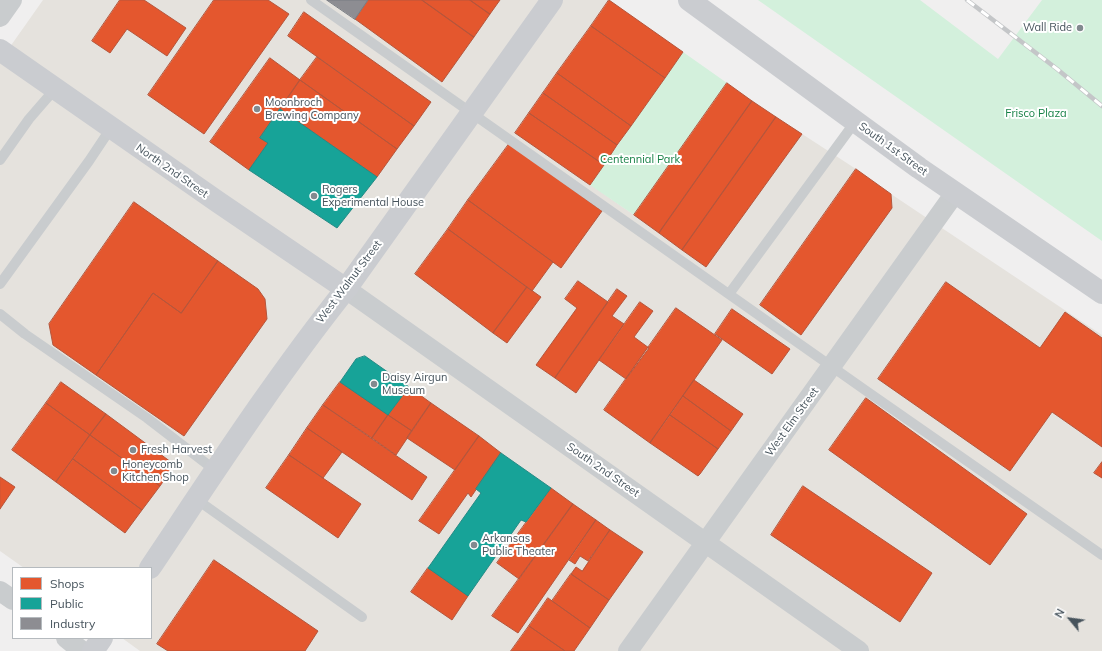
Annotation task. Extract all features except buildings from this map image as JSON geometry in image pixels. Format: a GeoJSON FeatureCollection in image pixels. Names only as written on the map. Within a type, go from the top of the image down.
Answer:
{"type":"FeatureCollection","features":[{"type":"Feature","properties":{"kind":"street"},"geometry":{"type":"LineString","coordinates":[[0,17],[12,0]]}},
{"type":"Feature","properties":{"kind":"street","name":"West Walnut Street"},"geometry":{"type":"LineString","coordinates":[[151,567],[253,415],[316,327],[346,289],[552,0]]}},
{"type":"Feature","properties":{"kind":"street","name":"South 1st Street"},"geometry":{"type":"LineString","coordinates":[[689,0],[919,168],[1102,293]]}},
{"type":"Feature","properties":{"kind":"street","name":"North 2nd Street"},"geometry":{"type":"LineString","coordinates":[[0,50],[346,289]]}},
{"type":"Feature","properties":{"kind":"street","name":"West Elm Street"},"geometry":{"type":"LineString","coordinates":[[628,651],[956,193]]}},
{"type":"Feature","properties":{"kind":"street","name":"South 2nd Street"},"geometry":{"type":"LineString","coordinates":[[346,289],[860,651]]}},
{"type":"Feature","properties":{"kind":"street"},"geometry":{"type":"LineString","coordinates":[[0,591],[12,599]]}},
{"type":"Feature","properties":{"kind":"street"},"geometry":{"type":"LineString","coordinates":[[67,639],[82,651]]}},
{"type":"Feature","properties":{"kind":"street"},"geometry":{"type":"LineString","coordinates":[[93,651],[101,639]]}},
{"type":"Feature","properties":{"kind":"lane"},"geometry":{"type":"LineString","coordinates":[[311,0],[1102,555]]}},
{"type":"Feature","properties":{"kind":"lane"},"geometry":{"type":"LineString","coordinates":[[0,160],[29,120],[55,89]]}},
{"type":"Feature","properties":{"kind":"lane"},"geometry":{"type":"LineString","coordinates":[[729,294],[855,122]]}},
{"type":"Feature","properties":{"kind":"lane"},"geometry":{"type":"LineString","coordinates":[[0,284],[89,161],[111,128]]}},
{"type":"Feature","properties":{"kind":"lane"},"geometry":{"type":"LineString","coordinates":[[0,314],[25,334],[147,418],[216,470]]}},
{"type":"Feature","properties":{"kind":"lane"},"geometry":{"type":"LineString","coordinates":[[196,499],[362,617]]}},
{"type":"Feature","properties":{"kind":"shaded area"},"geometry":{"type":"Polygon","coordinates":[[[43,0],[609,0],[683,52],[590,184],[634,215],[727,83],[1102,335],[1102,651],[140,651],[123,639],[152,639],[152,567],[23,567],[0,551],[0,61],[43,0]]]}},
{"type":"Feature","properties":{"kind":"green space","name":"Frisco Plaza"},"geometry":{"type":"Polygon","coordinates":[[[758,0],[920,0],[998,59],[1042,0],[1102,0],[1102,241],[758,0]]]}},
{"type":"Feature","properties":{"kind":"green space","name":"Centennial Park"},"geometry":{"type":"Polygon","coordinates":[[[683,52],[727,83],[634,215],[590,185],[683,52]]]}},
{"type":"Feature","properties":{"kind":"railway"},"geometry":{"type":"LineString","coordinates":[[967,0],[1057,69],[1102,106]]}},
{"type":"Feature","properties":{"kind":"place","name":"Wall Ride"},"geometry":{"type":"Point","coordinates":[1080,28]}},
{"type":"Feature","properties":{"kind":"place","name":"Moonbroch Brewing Company"},"geometry":{"type":"Point","coordinates":[257,109]}},
{"type":"Feature","properties":{"kind":"place","name":"Rogers Experimental House"},"geometry":{"type":"Point","coordinates":[314,196]}},
{"type":"Feature","properties":{"kind":"place","name":"Daisy Airgun Museum"},"geometry":{"type":"Point","coordinates":[374,384]}},
{"type":"Feature","properties":{"kind":"place","name":"Fresh Harvest"},"geometry":{"type":"Point","coordinates":[133,450]}},
{"type":"Feature","properties":{"kind":"place","name":"Honeycomb Kitchen Shop"},"geometry":{"type":"Point","coordinates":[114,471]}},
{"type":"Feature","properties":{"kind":"place","name":"Arkansas Public Theater"},"geometry":{"type":"Point","coordinates":[474,545]}}]}
